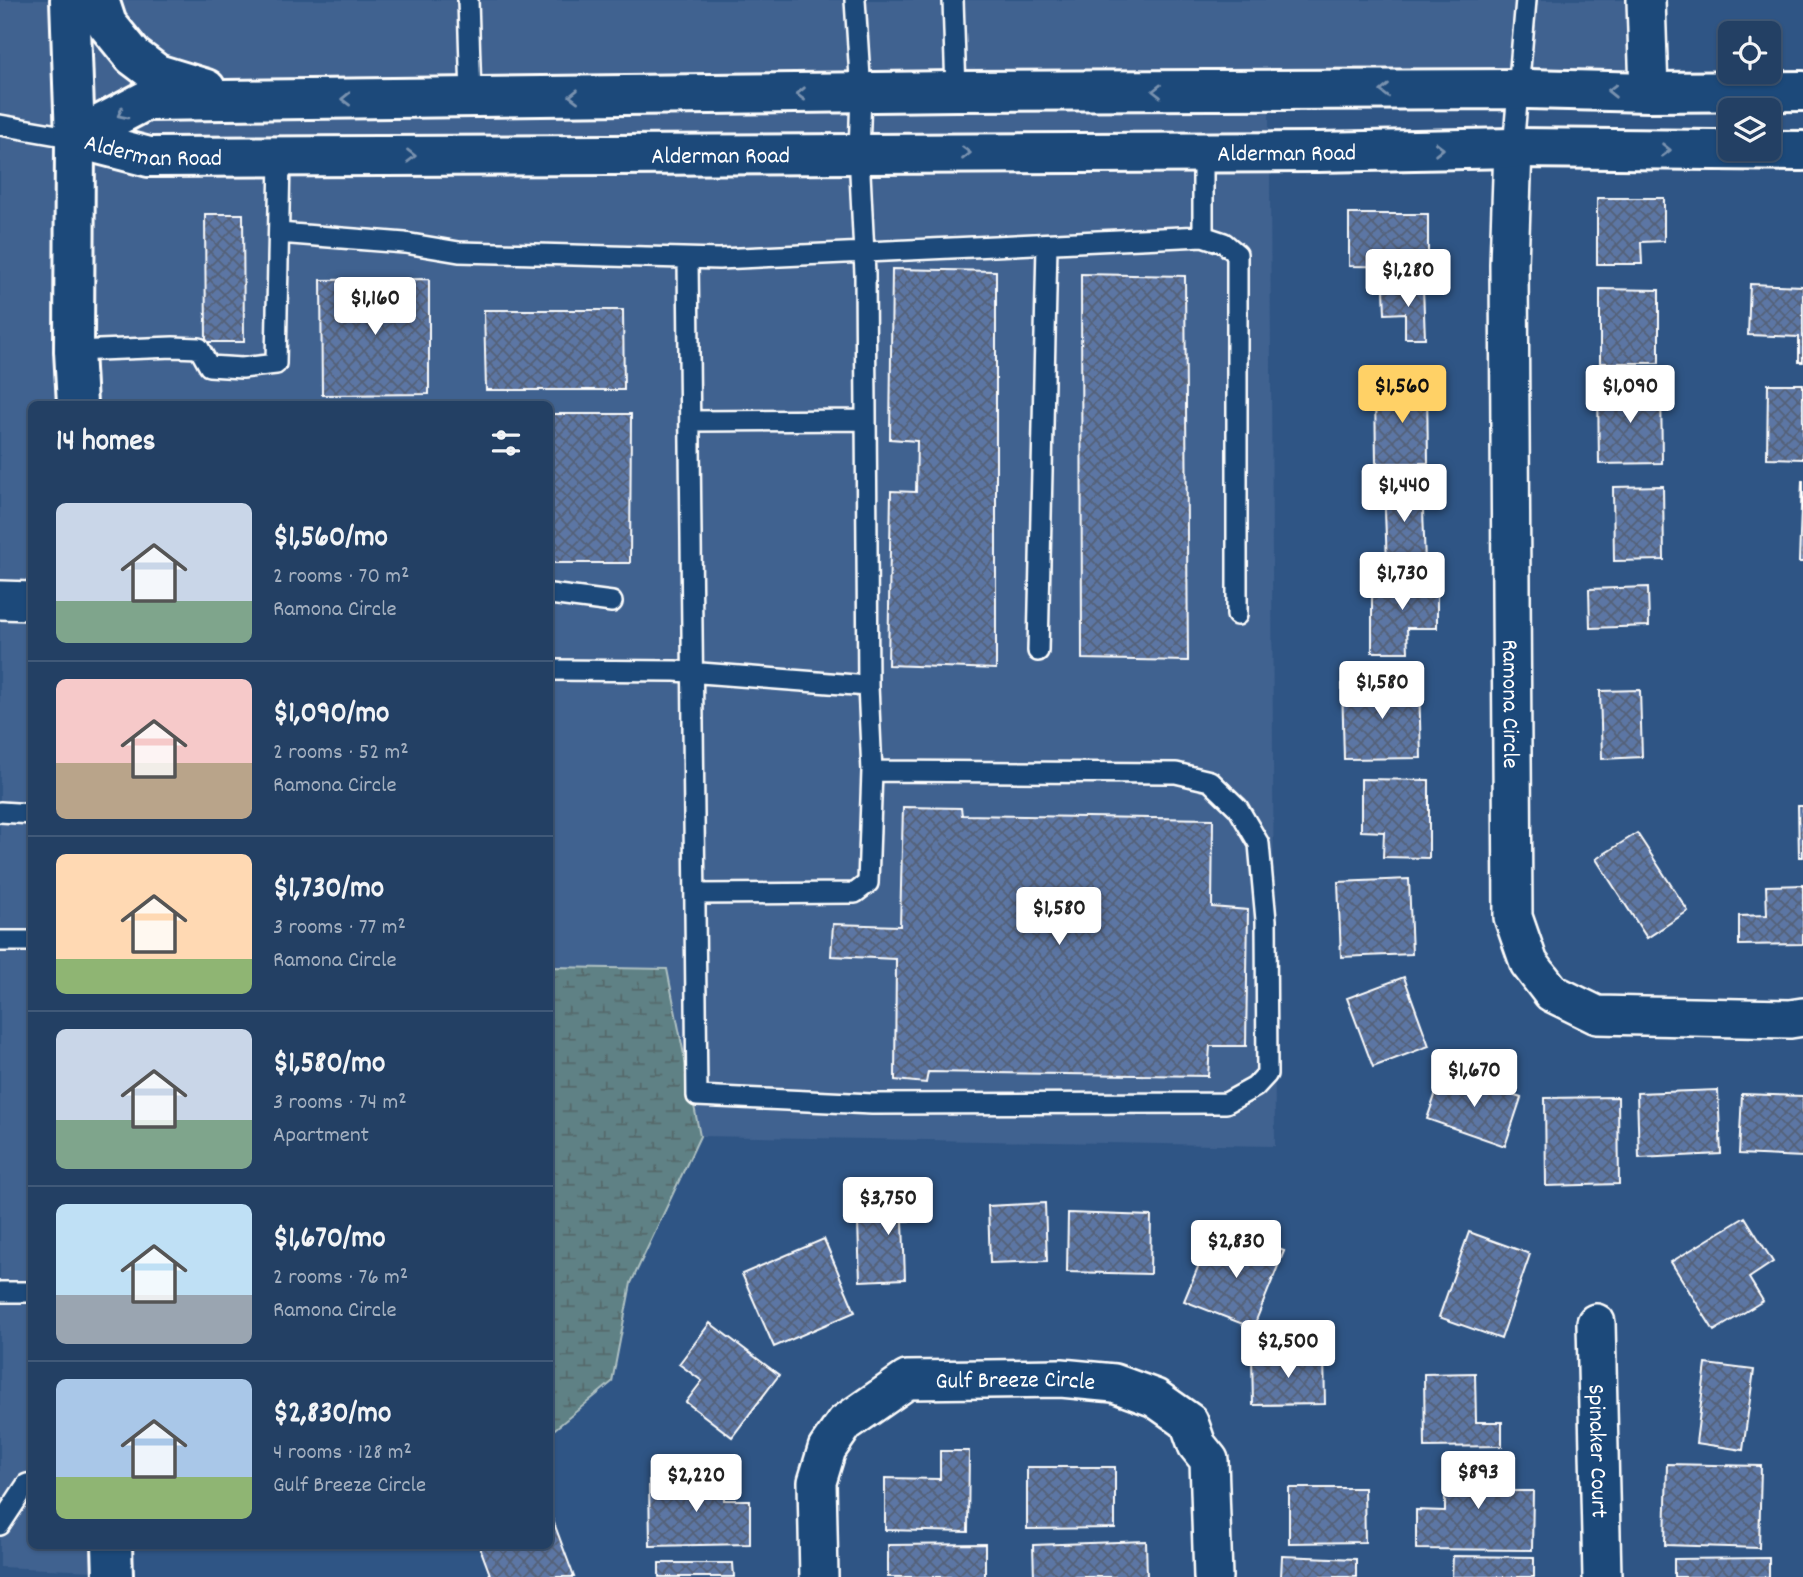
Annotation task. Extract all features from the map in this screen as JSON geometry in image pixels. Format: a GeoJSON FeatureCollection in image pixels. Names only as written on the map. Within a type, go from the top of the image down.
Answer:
{"type":"FeatureCollection","features":[{"type":"Feature","properties":{"kind":"main road"},"geometry":{"type":"LineString","coordinates":[[70,0],[75,138],[74,351],[77,401]]}},
{"type":"Feature","properties":{"kind":"main road"},"geometry":{"type":"LineString","coordinates":[[99,0],[107,24],[133,56],[156,74],[245,100]]}},
{"type":"Feature","properties":{"kind":"main road","name":"Alderman Road"},"geometry":{"type":"LineString","coordinates":[[75,138],[145,102],[956,91],[1517,89],[1803,92]]}},
{"type":"Feature","properties":{"kind":"main road","name":"Alderman Road"},"geometry":{"type":"LineString","coordinates":[[75,138],[149,157],[1513,148],[1803,151]]}},
{"type":"Feature","properties":{"kind":"main road"},"geometry":{"type":"LineString","coordinates":[[113,1549],[113,1577]]}},
{"type":"Feature","properties":{"kind":"street"},"geometry":{"type":"LineString","coordinates":[[1646,0],[1649,92]]}},
{"type":"Feature","properties":{"kind":"street","name":"Ramona Circle"},"geometry":{"type":"LineString","coordinates":[[1513,148],[1509,278],[1513,917],[1529,963],[1552,993],[1597,1015],[1790,1019],[1803,1017]]}},
{"type":"Feature","properties":{"kind":"street"},"geometry":{"type":"LineString","coordinates":[[0,600],[28,601]]}},
{"type":"Feature","properties":{"kind":"street","name":"Spinaker Court"},"geometry":{"type":"LineString","coordinates":[[1596,1323],[1602,1577]]}},
{"type":"Feature","properties":{"kind":"street","name":"Gulf Breeze Circle"},"geometry":{"type":"LineString","coordinates":[[819,1577],[817,1482],[827,1449],[845,1423],[907,1380],[1061,1378],[1114,1382],[1155,1398],[1189,1422],[1197,1445],[1209,1461],[1213,1577]]}},
{"type":"Feature","properties":{"kind":"lane"},"geometry":{"type":"LineString","coordinates":[[468,0],[471,97]]}},
{"type":"Feature","properties":{"kind":"lane"},"geometry":{"type":"LineString","coordinates":[[695,894],[855,893],[868,883],[872,771],[868,687],[865,274],[859,153],[861,93],[855,0]]}},
{"type":"Feature","properties":{"kind":"lane"},"geometry":{"type":"LineString","coordinates":[[953,0],[956,91]]}},
{"type":"Feature","properties":{"kind":"lane"},"geometry":{"type":"LineString","coordinates":[[1513,148],[1526,0]]}},
{"type":"Feature","properties":{"kind":"lane"},"geometry":{"type":"LineString","coordinates":[[0,125],[75,138]]}},
{"type":"Feature","properties":{"kind":"lane"},"geometry":{"type":"LineString","coordinates":[[1203,152],[1203,236]]}},
{"type":"Feature","properties":{"kind":"lane"},"geometry":{"type":"LineString","coordinates":[[74,351],[200,348],[209,366],[242,368],[276,364],[280,157]]}},
{"type":"Feature","properties":{"kind":"lane"},"geometry":{"type":"LineString","coordinates":[[279,233],[405,243],[459,252],[719,259],[1203,236],[1224,243],[1237,254],[1237,615]]}},
{"type":"Feature","properties":{"kind":"lane"},"geometry":{"type":"LineString","coordinates":[[1038,651],[1047,245]]}},
{"type":"Feature","properties":{"kind":"lane"},"geometry":{"type":"LineString","coordinates":[[688,258],[697,1096],[872,1104],[1227,1103],[1255,1087],[1267,1074],[1266,920],[1259,844],[1238,808],[1210,781],[1175,773],[872,771]]}},
{"type":"Feature","properties":{"kind":"lane"},"geometry":{"type":"LineString","coordinates":[[690,421],[866,420]]}},
{"type":"Feature","properties":{"kind":"lane"},"geometry":{"type":"LineString","coordinates":[[553,594],[612,602]]}},
{"type":"Feature","properties":{"kind":"lane"},"geometry":{"type":"LineString","coordinates":[[553,670],[675,671],[868,687]]}},
{"type":"Feature","properties":{"kind":"lane"},"geometry":{"type":"LineString","coordinates":[[0,812],[28,814]]}},
{"type":"Feature","properties":{"kind":"lane"},"geometry":{"type":"LineString","coordinates":[[0,941],[28,941]]}},
{"type":"Feature","properties":{"kind":"lane"},"geometry":{"type":"LineString","coordinates":[[0,1292],[28,1292]]}},
{"type":"Feature","properties":{"kind":"lane"},"geometry":{"type":"LineString","coordinates":[[0,1525],[28,1484]]}},
{"type":"Feature","properties":{"kind":"shaded area"},"geometry":{"type":"Polygon","coordinates":[[[0,0],[52,0],[57,140],[54,152],[58,154],[56,371],[59,401],[28,401],[28,582],[0,580],[0,0]]]}},
{"type":"Feature","properties":{"kind":"shaded area"},"geometry":{"type":"Polygon","coordinates":[[[88,0],[1629,0],[1631,72],[956,71],[145,82],[92,107],[88,0]]]}},
{"type":"Feature","properties":{"kind":"shaded area"},"geometry":{"type":"Polygon","coordinates":[[[956,111],[1269,111],[1269,132],[151,137],[130,132],[149,121],[956,111]]]}},
{"type":"Feature","properties":{"kind":"shaded area"},"geometry":{"type":"Polygon","coordinates":[[[93,163],[150,177],[1270,171],[1275,1146],[700,1136],[667,970],[553,967],[553,401],[95,401],[91,351],[93,163]]]}},
{"type":"Feature","properties":{"kind":"shaded area"},"geometry":{"type":"Polygon","coordinates":[[[0,620],[28,621],[28,1549],[95,1549],[95,1571],[0,1567],[0,620]]]}},
{"type":"Feature","properties":{"kind":"green space"},"geometry":{"type":"Polygon","coordinates":[[[553,967],[667,969],[700,1136],[631,1283],[612,1382],[553,1431],[553,967]]]}},
{"type":"Feature","properties":{"kind":"building"},"geometry":{"type":"Polygon","coordinates":[[[1597,198],[1664,198],[1664,241],[1641,242],[1642,264],[1597,264],[1597,198]]]}},
{"type":"Feature","properties":{"kind":"building"},"geometry":{"type":"Polygon","coordinates":[[[205,214],[243,214],[244,342],[206,342],[205,214]]]}},
{"type":"Feature","properties":{"kind":"building"},"geometry":{"type":"Polygon","coordinates":[[[1349,214],[1428,214],[1428,267],[1349,266],[1349,214]]]}},
{"type":"Feature","properties":{"kind":"building"},"geometry":{"type":"Polygon","coordinates":[[[892,269],[996,271],[996,669],[888,665],[891,491],[916,492],[917,441],[890,439],[892,269]]]}},
{"type":"Feature","properties":{"kind":"building"},"geometry":{"type":"Polygon","coordinates":[[[1081,274],[1185,276],[1188,661],[1082,659],[1081,274]]]}},
{"type":"Feature","properties":{"kind":"building"},"geometry":{"type":"Polygon","coordinates":[[[429,279],[429,394],[322,395],[321,280],[429,279]]]}},
{"type":"Feature","properties":{"kind":"building"},"geometry":{"type":"Polygon","coordinates":[[[1750,284],[1803,286],[1803,362],[1799,362],[1799,337],[1748,335],[1750,284]]]}},
{"type":"Feature","properties":{"kind":"building"},"geometry":{"type":"Polygon","coordinates":[[[1423,288],[1425,338],[1405,338],[1405,313],[1385,314],[1384,289],[1423,288]]]}},
{"type":"Feature","properties":{"kind":"building"},"geometry":{"type":"Polygon","coordinates":[[[1600,289],[1659,290],[1659,363],[1600,363],[1600,289]]]}},
{"type":"Feature","properties":{"kind":"building"},"geometry":{"type":"Polygon","coordinates":[[[484,310],[623,310],[624,390],[486,390],[484,310]]]}},
{"type":"Feature","properties":{"kind":"building"},"geometry":{"type":"Polygon","coordinates":[[[1768,384],[1803,384],[1803,459],[1767,458],[1768,384]]]}},
{"type":"Feature","properties":{"kind":"building"},"geometry":{"type":"Polygon","coordinates":[[[1427,386],[1428,463],[1376,463],[1375,387],[1427,386]]]}},
{"type":"Feature","properties":{"kind":"building"},"geometry":{"type":"Polygon","coordinates":[[[1661,386],[1662,463],[1599,464],[1598,387],[1661,386]]]}},
{"type":"Feature","properties":{"kind":"building"},"geometry":{"type":"Polygon","coordinates":[[[553,414],[631,414],[630,563],[553,563],[553,414]]]}},
{"type":"Feature","properties":{"kind":"building"},"geometry":{"type":"Polygon","coordinates":[[[1802,481],[1803,562],[1799,562],[1802,481]]]}},
{"type":"Feature","properties":{"kind":"building"},"geometry":{"type":"Polygon","coordinates":[[[1422,484],[1425,562],[1387,564],[1384,485],[1422,484]]]}},
{"type":"Feature","properties":{"kind":"building"},"geometry":{"type":"Polygon","coordinates":[[[1663,486],[1664,560],[1614,561],[1613,487],[1663,486]]]}},
{"type":"Feature","properties":{"kind":"building"},"geometry":{"type":"Polygon","coordinates":[[[1437,579],[1437,628],[1407,628],[1408,652],[1372,652],[1372,581],[1437,579]]]}},
{"type":"Feature","properties":{"kind":"building"},"geometry":{"type":"Polygon","coordinates":[[[1648,587],[1649,626],[1590,628],[1589,589],[1648,587]]]}},
{"type":"Feature","properties":{"kind":"building"},"geometry":{"type":"Polygon","coordinates":[[[1419,682],[1421,758],[1344,759],[1342,684],[1419,682]]]}},
{"type":"Feature","properties":{"kind":"building"},"geometry":{"type":"Polygon","coordinates":[[[1640,690],[1642,757],[1602,759],[1600,691],[1640,690]]]}},
{"type":"Feature","properties":{"kind":"building"},"geometry":{"type":"Polygon","coordinates":[[[1361,779],[1429,780],[1429,858],[1383,857],[1384,832],[1361,831],[1361,779]]]}},
{"type":"Feature","properties":{"kind":"building"},"geometry":{"type":"Polygon","coordinates":[[[1798,806],[1803,806],[1803,857],[1799,857],[1798,806]]]}},
{"type":"Feature","properties":{"kind":"building"},"geometry":{"type":"Polygon","coordinates":[[[903,807],[961,808],[962,815],[1213,819],[1212,907],[1248,910],[1246,1046],[1210,1046],[1208,1076],[928,1072],[926,1083],[895,1080],[896,959],[831,956],[833,924],[900,926],[903,807]]]}},
{"type":"Feature","properties":{"kind":"building"},"geometry":{"type":"Polygon","coordinates":[[[1637,833],[1688,911],[1647,938],[1596,859],[1637,833]]]}},
{"type":"Feature","properties":{"kind":"building"},"geometry":{"type":"Polygon","coordinates":[[[1409,879],[1412,954],[1341,957],[1338,882],[1409,879]]]}},
{"type":"Feature","properties":{"kind":"building"},"geometry":{"type":"Polygon","coordinates":[[[1803,885],[1803,944],[1739,945],[1739,916],[1767,915],[1766,886],[1803,885]]]}},
{"type":"Feature","properties":{"kind":"building"},"geometry":{"type":"Polygon","coordinates":[[[1404,977],[1429,1046],[1373,1067],[1347,998],[1404,977]]]}},
{"type":"Feature","properties":{"kind":"building"},"geometry":{"type":"Polygon","coordinates":[[[1443,1072],[1521,1098],[1505,1146],[1427,1119],[1443,1072]]]}},
{"type":"Feature","properties":{"kind":"building"},"geometry":{"type":"Polygon","coordinates":[[[1718,1090],[1721,1154],[1639,1158],[1637,1093],[1718,1090]]]}},
{"type":"Feature","properties":{"kind":"building"},"geometry":{"type":"Polygon","coordinates":[[[1742,1094],[1803,1096],[1803,1157],[1739,1154],[1742,1094]]]}},
{"type":"Feature","properties":{"kind":"building"},"geometry":{"type":"Polygon","coordinates":[[[1618,1097],[1619,1184],[1546,1186],[1545,1098],[1618,1097]]]}},
{"type":"Feature","properties":{"kind":"building"},"geometry":{"type":"Polygon","coordinates":[[[924,1192],[925,1220],[903,1221],[905,1279],[860,1281],[858,1223],[880,1223],[879,1194],[924,1192]]]}},
{"type":"Feature","properties":{"kind":"building"},"geometry":{"type":"Polygon","coordinates":[[[1045,1203],[1047,1261],[990,1263],[988,1206],[1045,1203]]]}},
{"type":"Feature","properties":{"kind":"building"},"geometry":{"type":"Polygon","coordinates":[[[1068,1213],[1151,1216],[1150,1274],[1067,1272],[1068,1213]]]}},
{"type":"Feature","properties":{"kind":"building"},"geometry":{"type":"Polygon","coordinates":[[[1745,1217],[1773,1262],[1749,1278],[1763,1301],[1714,1331],[1671,1262],[1745,1217]]]}},
{"type":"Feature","properties":{"kind":"building"},"geometry":{"type":"Polygon","coordinates":[[[1469,1232],[1530,1254],[1501,1339],[1439,1317],[1469,1232]]]}},
{"type":"Feature","properties":{"kind":"building"},"geometry":{"type":"Polygon","coordinates":[[[1238,1233],[1284,1251],[1253,1328],[1184,1301],[1205,1250],[1227,1259],[1238,1233]]]}},
{"type":"Feature","properties":{"kind":"building"},"geometry":{"type":"Polygon","coordinates":[[[824,1239],[855,1312],[774,1347],[742,1274],[824,1239]]]}},
{"type":"Feature","properties":{"kind":"building"},"geometry":{"type":"Polygon","coordinates":[[[710,1323],[779,1375],[732,1437],[686,1402],[702,1381],[679,1364],[710,1323]]]}},
{"type":"Feature","properties":{"kind":"building"},"geometry":{"type":"Polygon","coordinates":[[[1324,1355],[1325,1404],[1253,1405],[1252,1356],[1324,1355]]]}},
{"type":"Feature","properties":{"kind":"building"},"geometry":{"type":"Polygon","coordinates":[[[1706,1364],[1754,1370],[1743,1450],[1696,1443],[1706,1364]]]}},
{"type":"Feature","properties":{"kind":"building"},"geometry":{"type":"Polygon","coordinates":[[[1475,1373],[1476,1422],[1502,1422],[1502,1446],[1425,1447],[1424,1374],[1475,1373]]]}},
{"type":"Feature","properties":{"kind":"building"},"geometry":{"type":"Polygon","coordinates":[[[940,1451],[969,1451],[968,1532],[885,1530],[885,1478],[940,1479],[940,1451]]]}},
{"type":"Feature","properties":{"kind":"building"},"geometry":{"type":"Polygon","coordinates":[[[1445,1460],[1510,1462],[1510,1491],[1533,1491],[1532,1550],[1416,1549],[1416,1510],[1445,1511],[1445,1460]]]}},
{"type":"Feature","properties":{"kind":"building"},"geometry":{"type":"Polygon","coordinates":[[[1667,1464],[1761,1466],[1759,1548],[1665,1545],[1667,1464]]]}},
{"type":"Feature","properties":{"kind":"building"},"geometry":{"type":"Polygon","coordinates":[[[1027,1467],[1115,1467],[1115,1528],[1027,1529],[1027,1467]]]}},
{"type":"Feature","properties":{"kind":"building"},"geometry":{"type":"Polygon","coordinates":[[[724,1479],[724,1500],[750,1500],[750,1544],[650,1546],[649,1480],[724,1479]]]}},
{"type":"Feature","properties":{"kind":"building"},"geometry":{"type":"Polygon","coordinates":[[[1289,1488],[1364,1488],[1365,1542],[1289,1543],[1289,1488]]]}},
{"type":"Feature","properties":{"kind":"building"},"geometry":{"type":"Polygon","coordinates":[[[553,1520],[574,1577],[491,1577],[480,1549],[553,1549],[553,1520]]]}},
{"type":"Feature","properties":{"kind":"building"},"geometry":{"type":"Polygon","coordinates":[[[1146,1541],[1147,1577],[1034,1577],[1033,1545],[1146,1541]]]}},
{"type":"Feature","properties":{"kind":"building"},"geometry":{"type":"Polygon","coordinates":[[[985,1544],[985,1577],[888,1577],[888,1545],[985,1544]]]}},
{"type":"Feature","properties":{"kind":"building"},"geometry":{"type":"Polygon","coordinates":[[[1282,1556],[1356,1559],[1356,1577],[1281,1577],[1282,1556]]]}},
{"type":"Feature","properties":{"kind":"building"},"geometry":{"type":"Polygon","coordinates":[[[1453,1556],[1534,1557],[1534,1577],[1452,1577],[1453,1556]]]}},
{"type":"Feature","properties":{"kind":"building"},"geometry":{"type":"Polygon","coordinates":[[[1769,1558],[1769,1577],[1674,1577],[1674,1559],[1769,1558]]]}},
{"type":"Feature","properties":{"kind":"building"},"geometry":{"type":"Polygon","coordinates":[[[659,1563],[733,1563],[734,1577],[659,1577],[659,1563]]]}}]}
